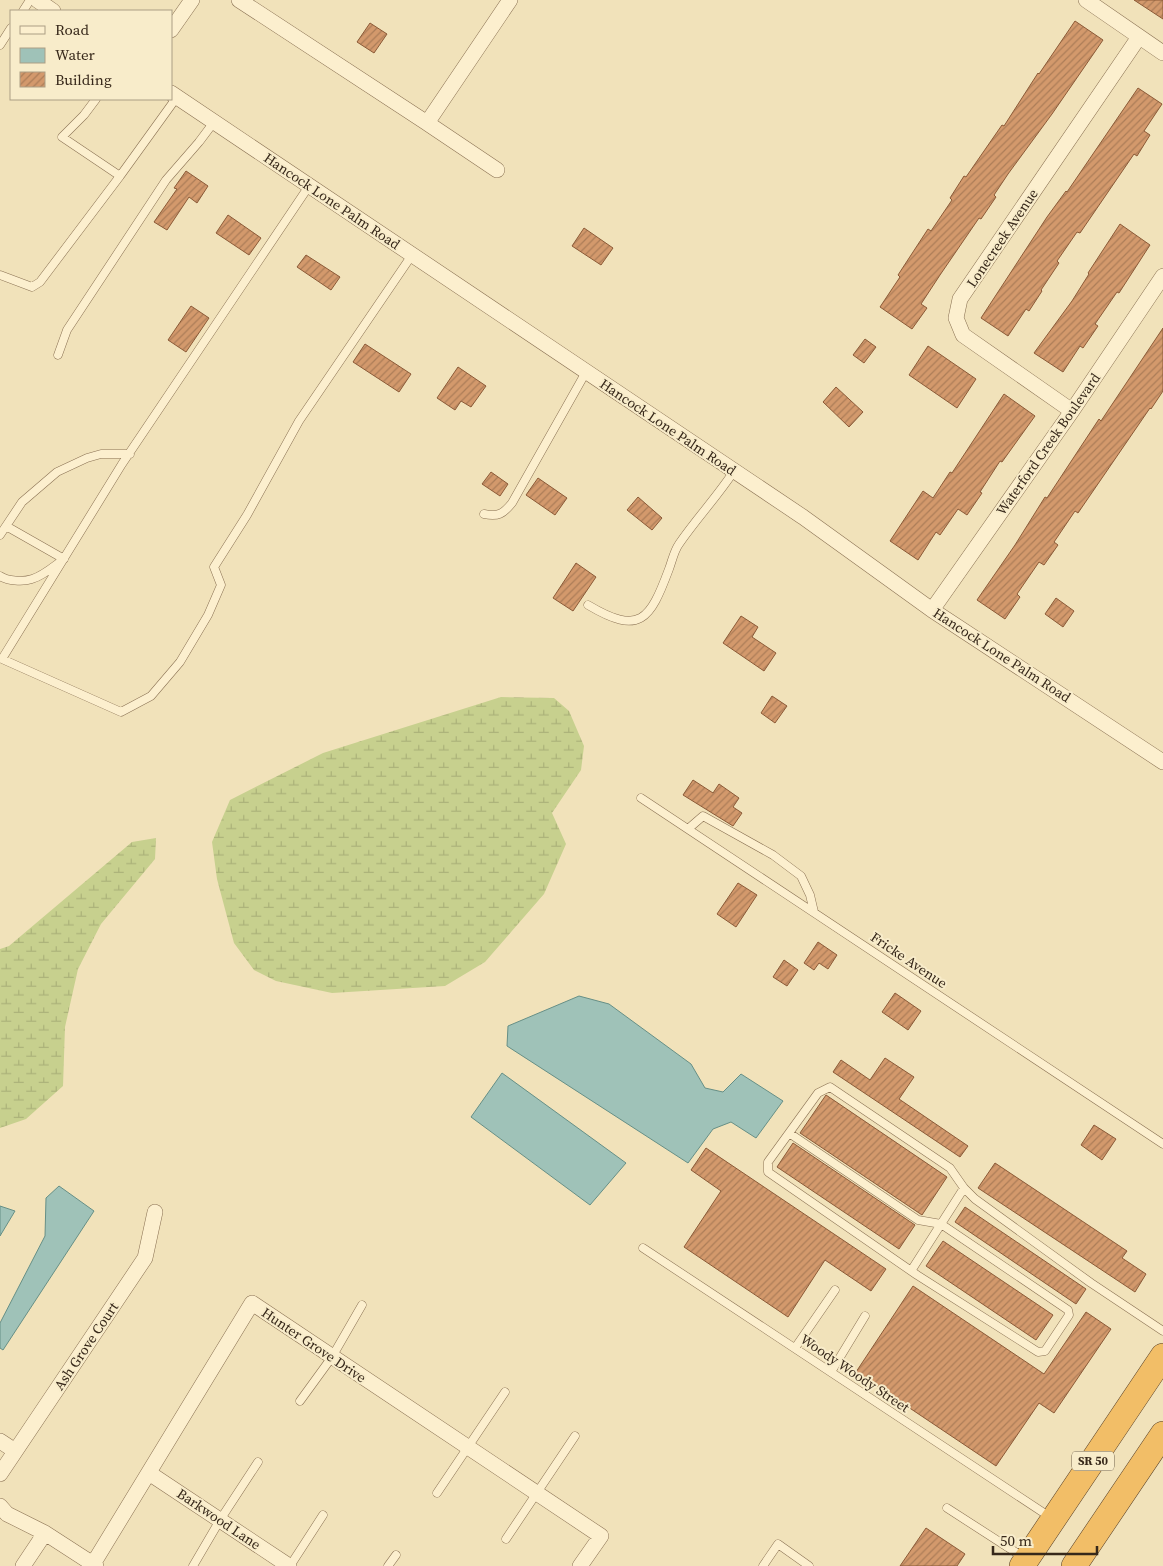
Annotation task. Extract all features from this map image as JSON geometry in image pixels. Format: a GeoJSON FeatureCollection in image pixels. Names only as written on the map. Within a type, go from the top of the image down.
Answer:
{"type":"FeatureCollection","features":[{"type":"Feature","properties":{"kind":"highway","name":"SR 50"},"geometry":{"type":"LineString","coordinates":[[1024,1563],[1163,1356]]}},
{"type":"Feature","properties":{"kind":"highway","name":"SR 50"},"geometry":{"type":"LineString","coordinates":[[1074,1566],[1163,1434]]}},
{"type":"Feature","properties":{"kind":"street"},"geometry":{"type":"LineString","coordinates":[[37,0],[52,10]]}},
{"type":"Feature","properties":{"kind":"street"},"geometry":{"type":"LineString","coordinates":[[172,29],[192,0]]}},
{"type":"Feature","properties":{"kind":"street"},"geometry":{"type":"LineString","coordinates":[[239,0],[497,170]]}},
{"type":"Feature","properties":{"kind":"street"},"geometry":{"type":"LineString","coordinates":[[427,123],[510,0]]}},
{"type":"Feature","properties":{"kind":"street"},"geometry":{"type":"LineString","coordinates":[[1086,0],[1163,53]]}},
{"type":"Feature","properties":{"kind":"street","name":"Lonecreek Avenue"},"geometry":{"type":"LineString","coordinates":[[1072,411],[964,334],[956,318],[960,299],[1139,37]]}},
{"type":"Feature","properties":{"kind":"street","name":"Hancock Lone Palm Road"},"geometry":{"type":"LineString","coordinates":[[174,95],[734,471],[932,610],[1163,762]]}},
{"type":"Feature","properties":{"kind":"street","name":"Waterford Creek Boulevard"},"geometry":{"type":"LineString","coordinates":[[932,610],[1072,411],[1163,276]]}},
{"type":"Feature","properties":{"kind":"street","name":"Ash Grove Court"},"geometry":{"type":"LineString","coordinates":[[0,1474],[145,1258],[155,1212]]}},
{"type":"Feature","properties":{"kind":"street","name":"Hunter Grove Drive"},"geometry":{"type":"LineString","coordinates":[[95,1565],[252,1304],[600,1536],[580,1566]]}},
{"type":"Feature","properties":{"kind":"street"},"geometry":{"type":"LineString","coordinates":[[0,1440],[15,1451]]}},
{"type":"Feature","properties":{"kind":"street","name":"Barkwood Lane"},"geometry":{"type":"LineString","coordinates":[[149,1473],[289,1566]]}},
{"type":"Feature","properties":{"kind":"street"},"geometry":{"type":"LineString","coordinates":[[0,1506],[7,1514],[45,1533],[95,1565]]}},
{"type":"Feature","properties":{"kind":"street"},"geometry":{"type":"LineString","coordinates":[[23,1566],[45,1533]]}},
{"type":"Feature","properties":{"kind":"lane"},"geometry":{"type":"LineString","coordinates":[[0,45],[10,30]]}},
{"type":"Feature","properties":{"kind":"lane"},"geometry":{"type":"LineString","coordinates":[[95,100],[62,138],[120,176]]}},
{"type":"Feature","properties":{"kind":"lane"},"geometry":{"type":"LineString","coordinates":[[0,275],[32,287],[40,282],[120,176],[171,100]]}},
{"type":"Feature","properties":{"kind":"lane"},"geometry":{"type":"LineString","coordinates":[[58,355],[67,330],[166,180],[214,122]]}},
{"type":"Feature","properties":{"kind":"lane"},"geometry":{"type":"LineString","coordinates":[[309,186],[130,454],[2,659],[121,712],[151,696],[180,662],[208,614],[221,585],[214,567],[247,515],[299,422],[412,255]]}},
{"type":"Feature","properties":{"kind":"lane"},"geometry":{"type":"LineString","coordinates":[[484,514],[496,517],[504,513],[512,503],[586,372]]}},
{"type":"Feature","properties":{"kind":"lane"},"geometry":{"type":"LineString","coordinates":[[0,535],[22,502],[57,472],[87,458],[101,454],[130,454]]}},
{"type":"Feature","properties":{"kind":"lane"},"geometry":{"type":"LineString","coordinates":[[588,605],[622,621],[636,621],[650,611],[662,589],[677,546],[719,494],[734,471]]}},
{"type":"Feature","properties":{"kind":"lane"},"geometry":{"type":"LineString","coordinates":[[6,526],[64,559]]}},
{"type":"Feature","properties":{"kind":"lane"},"geometry":{"type":"LineString","coordinates":[[0,576],[17,580],[32,580],[64,559]]}},
{"type":"Feature","properties":{"kind":"lane","name":"Fricke Avenue"},"geometry":{"type":"LineString","coordinates":[[640,798],[1163,1144]]}},
{"type":"Feature","properties":{"kind":"lane"},"geometry":{"type":"LineString","coordinates":[[688,829],[703,816],[773,855],[801,876],[810,895],[814,912]]}},
{"type":"Feature","properties":{"kind":"lane"},"geometry":{"type":"LineString","coordinates":[[789,1133],[918,1220],[941,1224],[1068,1310],[1069,1315],[1045,1351],[1038,1352],[911,1271],[768,1172],[768,1162],[789,1133],[818,1093],[830,1087],[950,1168],[964,1188],[975,1198],[1092,1283],[1163,1331]]}},
{"type":"Feature","properties":{"kind":"lane"},"geometry":{"type":"LineString","coordinates":[[911,1271],[964,1188]]}},
{"type":"Feature","properties":{"kind":"lane","name":"Woody Woody Street"},"geometry":{"type":"LineString","coordinates":[[643,1248],[1054,1520]]}},
{"type":"Feature","properties":{"kind":"lane"},"geometry":{"type":"LineString","coordinates":[[795,1348],[835,1290]]}},
{"type":"Feature","properties":{"kind":"lane"},"geometry":{"type":"LineString","coordinates":[[300,1401],[332,1357],[362,1305]]}},
{"type":"Feature","properties":{"kind":"lane"},"geometry":{"type":"LineString","coordinates":[[831,1372],[865,1316]]}},
{"type":"Feature","properties":{"kind":"lane"},"geometry":{"type":"LineString","coordinates":[[437,1493],[505,1392]]}},
{"type":"Feature","properties":{"kind":"lane"},"geometry":{"type":"LineString","coordinates":[[506,1539],[575,1436]]}},
{"type":"Feature","properties":{"kind":"lane"},"geometry":{"type":"LineString","coordinates":[[193,1566],[258,1462]]}},
{"type":"Feature","properties":{"kind":"lane"},"geometry":{"type":"LineString","coordinates":[[948,1508],[1024,1563]]}},
{"type":"Feature","properties":{"kind":"lane"},"geometry":{"type":"LineString","coordinates":[[289,1566],[323,1515]]}},
{"type":"Feature","properties":{"kind":"lane"},"geometry":{"type":"LineString","coordinates":[[763,1566],[778,1544],[806,1565]]}},
{"type":"Feature","properties":{"kind":"lane"},"geometry":{"type":"LineString","coordinates":[[388,1566],[396,1555]]}},
{"type":"Feature","properties":{"kind":"green space"},"geometry":{"type":"Polygon","coordinates":[[[501,697],[554,698],[569,711],[584,746],[581,770],[552,813],[566,844],[544,894],[485,962],[445,986],[332,993],[276,981],[254,970],[234,943],[217,879],[212,842],[230,800],[323,753],[501,697]]]}},
{"type":"Feature","properties":{"kind":"green space"},"geometry":{"type":"Polygon","coordinates":[[[156,838],[155,859],[101,924],[78,969],[65,1027],[63,1086],[26,1119],[0,1128],[0,949],[9,946],[132,842],[156,838]]]}},
{"type":"Feature","properties":{"kind":"water"},"geometry":{"type":"Polygon","coordinates":[[[579,996],[609,1004],[691,1064],[705,1088],[723,1092],[741,1074],[783,1101],[756,1138],[731,1122],[713,1129],[688,1163],[507,1046],[508,1026],[579,996]]]}},
{"type":"Feature","properties":{"kind":"water"},"geometry":{"type":"Polygon","coordinates":[[[502,1073],[626,1163],[590,1205],[471,1117],[502,1073]]]}},
{"type":"Feature","properties":{"kind":"water"},"geometry":{"type":"Polygon","coordinates":[[[59,1186],[94,1211],[3,1350],[0,1348],[0,1323],[45,1236],[46,1198],[59,1186]]]}},
{"type":"Feature","properties":{"kind":"water"},"geometry":{"type":"Polygon","coordinates":[[[0,1206],[15,1211],[0,1236],[0,1206]]]}},
{"type":"Feature","properties":{"kind":"building"},"geometry":{"type":"Polygon","coordinates":[[[1134,0],[1163,0],[1163,19],[1134,0]]]}},
{"type":"Feature","properties":{"kind":"building"},"geometry":{"type":"Polygon","coordinates":[[[1075,21],[1103,40],[1008,174],[994,195],[996,197],[981,219],[979,218],[940,275],[921,304],[927,308],[912,329],[880,307],[928,229],[931,231],[952,200],[950,198],[964,176],[966,177],[1002,125],[1004,126],[1038,73],[1075,21]]]}},
{"type":"Feature","properties":{"kind":"building"},"geometry":{"type":"Polygon","coordinates":[[[370,23],[387,34],[374,53],[357,42],[370,23]]]}},
{"type":"Feature","properties":{"kind":"building"},"geometry":{"type":"Polygon","coordinates":[[[1138,88],[1162,104],[1144,131],[1150,135],[1137,156],[1134,154],[1080,233],[1077,232],[1057,261],[1059,263],[1029,311],[1026,309],[1008,336],[981,318],[1047,217],[1067,192],[1138,88]]]}},
{"type":"Feature","properties":{"kind":"building"},"geometry":{"type":"Polygon","coordinates":[[[186,171],[208,186],[197,203],[189,197],[167,230],[154,222],[177,189],[174,188],[186,171]]]}},
{"type":"Feature","properties":{"kind":"building"},"geometry":{"type":"Polygon","coordinates":[[[228,215],[261,238],[249,255],[216,233],[228,215]]]}},
{"type":"Feature","properties":{"kind":"building"},"geometry":{"type":"Polygon","coordinates":[[[1120,224],[1150,245],[1119,293],[1117,292],[1095,324],[1098,326],[1083,348],[1080,346],[1063,372],[1034,353],[1072,301],[1120,224]]]}},
{"type":"Feature","properties":{"kind":"building"},"geometry":{"type":"Polygon","coordinates":[[[584,228],[613,248],[601,265],[572,246],[584,228]]]}},
{"type":"Feature","properties":{"kind":"building"},"geometry":{"type":"Polygon","coordinates":[[[306,255],[340,277],[331,290],[297,267],[306,255]]]}},
{"type":"Feature","properties":{"kind":"building"},"geometry":{"type":"Polygon","coordinates":[[[191,306],[209,318],[186,352],[168,340],[191,306]]]}},
{"type":"Feature","properties":{"kind":"building"},"geometry":{"type":"Polygon","coordinates":[[[1163,328],[1163,391],[1078,513],[1075,511],[1054,542],[1058,545],[1044,565],[1039,562],[1017,594],[1020,597],[1005,619],[977,600],[1045,497],[1047,498],[1099,419],[1101,421],[1163,328]]]}},
{"type":"Feature","properties":{"kind":"building"},"geometry":{"type":"Polygon","coordinates":[[[865,339],[876,347],[864,363],[853,355],[865,339]]]}},
{"type":"Feature","properties":{"kind":"building"},"geometry":{"type":"Polygon","coordinates":[[[365,344],[411,374],[399,392],[353,362],[365,344]]]}},
{"type":"Feature","properties":{"kind":"building"},"geometry":{"type":"Polygon","coordinates":[[[928,346],[976,379],[957,408],[909,375],[928,346]]]}},
{"type":"Feature","properties":{"kind":"building"},"geometry":{"type":"Polygon","coordinates":[[[458,367],[486,386],[471,407],[461,401],[455,410],[437,398],[458,367]]]}},
{"type":"Feature","properties":{"kind":"building"},"geometry":{"type":"Polygon","coordinates":[[[836,387],[863,412],[849,427],[823,402],[836,387]]]}},
{"type":"Feature","properties":{"kind":"building"},"geometry":{"type":"Polygon","coordinates":[[[1004,394],[1035,416],[1002,462],[1000,461],[967,515],[958,509],[940,535],[936,532],[918,560],[890,541],[923,491],[933,498],[950,472],[952,473],[1004,394]]]}},
{"type":"Feature","properties":{"kind":"building"},"geometry":{"type":"Polygon","coordinates":[[[491,472],[508,484],[500,496],[482,484],[491,472]]]}},
{"type":"Feature","properties":{"kind":"building"},"geometry":{"type":"Polygon","coordinates":[[[538,478],[567,498],[555,515],[526,495],[538,478]]]}},
{"type":"Feature","properties":{"kind":"building"},"geometry":{"type":"Polygon","coordinates":[[[638,497],[662,518],[652,530],[627,510],[638,497]]]}},
{"type":"Feature","properties":{"kind":"building"},"geometry":{"type":"Polygon","coordinates":[[[576,563],[596,577],[573,611],[553,598],[576,563]]]}},
{"type":"Feature","properties":{"kind":"building"},"geometry":{"type":"Polygon","coordinates":[[[1056,598],[1074,611],[1063,627],[1045,614],[1056,598]]]}},
{"type":"Feature","properties":{"kind":"building"},"geometry":{"type":"Polygon","coordinates":[[[741,616],[758,627],[752,637],[776,653],[764,671],[723,643],[741,616]]]}},
{"type":"Feature","properties":{"kind":"building"},"geometry":{"type":"Polygon","coordinates":[[[772,696],[787,706],[775,723],[761,713],[772,696]]]}},
{"type":"Feature","properties":{"kind":"building"},"geometry":{"type":"Polygon","coordinates":[[[693,780],[713,793],[719,784],[739,798],[733,807],[742,813],[733,826],[683,795],[693,780]]]}},
{"type":"Feature","properties":{"kind":"building"},"geometry":{"type":"Polygon","coordinates":[[[738,883],[757,895],[736,927],[717,914],[738,883]]]}},
{"type":"Feature","properties":{"kind":"building"},"geometry":{"type":"Polygon","coordinates":[[[818,942],[837,955],[828,969],[819,963],[814,970],[804,963],[818,942]]]}},
{"type":"Feature","properties":{"kind":"building"},"geometry":{"type":"Polygon","coordinates":[[[784,960],[798,970],[787,986],[773,977],[784,960]]]}},
{"type":"Feature","properties":{"kind":"building"},"geometry":{"type":"Polygon","coordinates":[[[895,993],[921,1011],[908,1030],[882,1012],[895,993]]]}},
{"type":"Feature","properties":{"kind":"building"},"geometry":{"type":"Polygon","coordinates":[[[885,1058],[914,1077],[899,1099],[968,1146],[960,1157],[833,1072],[841,1060],[870,1080],[885,1058]]]}},
{"type":"Feature","properties":{"kind":"building"},"geometry":{"type":"Polygon","coordinates":[[[826,1095],[947,1177],[922,1215],[800,1133],[826,1095]]]}},
{"type":"Feature","properties":{"kind":"building"},"geometry":{"type":"Polygon","coordinates":[[[1094,1125],[1116,1139],[1102,1160],[1081,1145],[1094,1125]]]}},
{"type":"Feature","properties":{"kind":"building"},"geometry":{"type":"Polygon","coordinates":[[[793,1143],[915,1225],[899,1249],[777,1167],[793,1143]]]}},
{"type":"Feature","properties":{"kind":"building"},"geometry":{"type":"Polygon","coordinates":[[[706,1148],[886,1269],[871,1291],[825,1260],[788,1317],[684,1247],[721,1191],[691,1170],[706,1148]]]}},
{"type":"Feature","properties":{"kind":"building"},"geometry":{"type":"Polygon","coordinates":[[[995,1163],[1127,1251],[1122,1258],[1146,1274],[1135,1292],[978,1188],[995,1163]]]}},
{"type":"Feature","properties":{"kind":"building"},"geometry":{"type":"Polygon","coordinates":[[[965,1207],[1086,1289],[1076,1304],[955,1222],[965,1207]]]}},
{"type":"Feature","properties":{"kind":"building"},"geometry":{"type":"Polygon","coordinates":[[[943,1241],[1053,1315],[1036,1340],[926,1266],[943,1241]]]}},
{"type":"Feature","properties":{"kind":"building"},"geometry":{"type":"Polygon","coordinates":[[[913,1286],[1044,1374],[1086,1312],[1111,1329],[1054,1413],[1039,1403],[996,1466],[856,1372],[913,1286]]]}},
{"type":"Feature","properties":{"kind":"building"},"geometry":{"type":"Polygon","coordinates":[[[926,1528],[965,1554],[957,1566],[900,1566],[926,1528]]]}}]}
